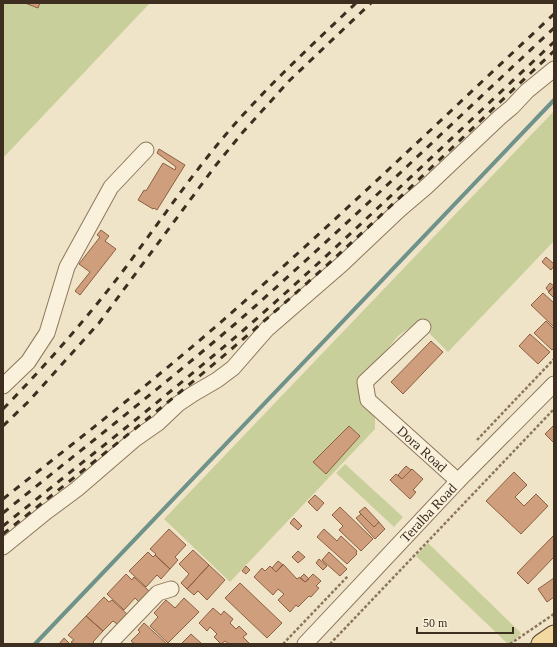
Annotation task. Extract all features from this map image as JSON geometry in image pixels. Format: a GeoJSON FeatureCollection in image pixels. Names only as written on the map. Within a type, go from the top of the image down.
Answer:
{"type":"FeatureCollection","features":[{"type":"Feature","properties":{"kind":"main road"},"geometry":{"type":"LineString","coordinates":[[541,644],[554,635]]}},
{"type":"Feature","properties":{"kind":"street"},"geometry":{"type":"LineString","coordinates":[[3,547],[135,439],[158,423],[178,404],[217,380],[233,368],[267,329],[342,264],[399,210],[426,187],[500,116],[512,107],[554,68]]}},
{"type":"Feature","properties":{"kind":"street"},"geometry":{"type":"LineString","coordinates":[[3,386],[28,362],[47,333],[67,267],[110,187],[146,150]]}},
{"type":"Feature","properties":{"kind":"street","name":"Dora Road"},"geometry":{"type":"LineString","coordinates":[[423,327],[365,382],[368,400],[458,481]]}},
{"type":"Feature","properties":{"kind":"street","name":"Teralba Road"},"geometry":{"type":"LineString","coordinates":[[304,644],[458,481],[554,384]]}},
{"type":"Feature","properties":{"kind":"street"},"geometry":{"type":"LineString","coordinates":[[109,644],[158,594],[171,589]]}},
{"type":"Feature","properties":{"kind":"path"},"geometry":{"type":"LineString","coordinates":[[474,443],[554,359]]}},
{"type":"Feature","properties":{"kind":"path"},"geometry":{"type":"LineString","coordinates":[[330,644],[554,409]]}},
{"type":"Feature","properties":{"kind":"path"},"geometry":{"type":"LineString","coordinates":[[510,644],[554,614]]}},
{"type":"Feature","properties":{"kind":"green space"},"geometry":{"type":"Polygon","coordinates":[[[3,3],[150,3],[3,158],[3,3]]]}},
{"type":"Feature","properties":{"kind":"green space"},"geometry":{"type":"Polygon","coordinates":[[[554,111],[554,241],[448,352],[418,322],[398,336],[362,380],[375,414],[375,429],[230,582],[164,519],[554,111]]]}},
{"type":"Feature","properties":{"kind":"green space"},"geometry":{"type":"Polygon","coordinates":[[[345,464],[403,517],[394,527],[336,473],[345,464]]]}},
{"type":"Feature","properties":{"kind":"green space"},"geometry":{"type":"Polygon","coordinates":[[[428,543],[521,633],[511,644],[508,644],[416,556],[428,543]]]}},
{"type":"Feature","properties":{"kind":"building"},"geometry":{"type":"Polygon","coordinates":[[[25,3],[40,3],[38,8],[25,3]]]}},
{"type":"Feature","properties":{"kind":"building"},"geometry":{"type":"Polygon","coordinates":[[[159,149],[185,165],[157,210],[138,200],[144,190],[146,191],[163,163],[175,170],[176,167],[157,153],[159,149]]]}},
{"type":"Feature","properties":{"kind":"building"},"geometry":{"type":"Polygon","coordinates":[[[101,230],[109,236],[105,241],[116,249],[80,295],[75,291],[90,272],[79,264],[100,237],[97,235],[101,230]]]}},
{"type":"Feature","properties":{"kind":"building"},"geometry":{"type":"Polygon","coordinates":[[[546,257],[554,264],[551,270],[542,262],[546,257]]]}},
{"type":"Feature","properties":{"kind":"building"},"geometry":{"type":"Polygon","coordinates":[[[550,283],[554,286],[549,292],[546,288],[550,283]]]}},
{"type":"Feature","properties":{"kind":"building"},"geometry":{"type":"Polygon","coordinates":[[[554,286],[554,298],[548,292],[554,286]]]}},
{"type":"Feature","properties":{"kind":"building"},"geometry":{"type":"Polygon","coordinates":[[[543,293],[554,303],[554,327],[531,305],[543,293]]]}},
{"type":"Feature","properties":{"kind":"building"},"geometry":{"type":"Polygon","coordinates":[[[546,321],[554,329],[554,348],[552,350],[534,333],[546,321]]]}},
{"type":"Feature","properties":{"kind":"building"},"geometry":{"type":"Polygon","coordinates":[[[530,334],[550,352],[538,364],[519,346],[530,334]]]}},
{"type":"Feature","properties":{"kind":"building"},"geometry":{"type":"Polygon","coordinates":[[[431,341],[443,352],[403,394],[391,382],[431,341]]]}},
{"type":"Feature","properties":{"kind":"building"},"geometry":{"type":"Polygon","coordinates":[[[349,426],[360,436],[326,474],[313,462],[349,426]]]}},
{"type":"Feature","properties":{"kind":"building"},"geometry":{"type":"Polygon","coordinates":[[[553,426],[554,427],[554,443],[545,434],[553,426]]]}},
{"type":"Feature","properties":{"kind":"building"},"geometry":{"type":"Polygon","coordinates":[[[406,466],[411,470],[402,479],[398,475],[406,466]]]}},
{"type":"Feature","properties":{"kind":"building"},"geometry":{"type":"Polygon","coordinates":[[[412,469],[423,479],[413,490],[416,492],[410,499],[390,480],[396,474],[402,479],[412,469]]]}},
{"type":"Feature","properties":{"kind":"building"},"geometry":{"type":"Polygon","coordinates":[[[514,472],[527,485],[515,497],[524,506],[536,494],[548,506],[521,534],[486,501],[514,472]]]}},
{"type":"Feature","properties":{"kind":"building"},"geometry":{"type":"Polygon","coordinates":[[[315,495],[324,503],[317,511],[308,502],[315,495]]]}},
{"type":"Feature","properties":{"kind":"building"},"geometry":{"type":"Polygon","coordinates":[[[340,507],[373,539],[361,551],[339,530],[343,526],[332,515],[340,507]]]}},
{"type":"Feature","properties":{"kind":"building"},"geometry":{"type":"Polygon","coordinates":[[[365,507],[379,522],[374,527],[359,512],[365,507]]]}},
{"type":"Feature","properties":{"kind":"building"},"geometry":{"type":"Polygon","coordinates":[[[361,514],[374,527],[379,522],[385,529],[375,539],[356,518],[361,514]]]}},
{"type":"Feature","properties":{"kind":"building"},"geometry":{"type":"Polygon","coordinates":[[[294,518],[302,526],[298,530],[290,523],[294,518]]]}},
{"type":"Feature","properties":{"kind":"building"},"geometry":{"type":"Polygon","coordinates":[[[169,529],[186,545],[175,557],[178,560],[170,569],[150,549],[169,529]]]}},
{"type":"Feature","properties":{"kind":"building"},"geometry":{"type":"Polygon","coordinates":[[[324,529],[337,541],[341,536],[357,551],[357,554],[347,564],[317,537],[324,529]]]}},
{"type":"Feature","properties":{"kind":"building"},"geometry":{"type":"Polygon","coordinates":[[[554,535],[554,557],[528,584],[517,573],[554,535]]]}},
{"type":"Feature","properties":{"kind":"building"},"geometry":{"type":"Polygon","coordinates":[[[193,550],[209,565],[187,589],[181,583],[189,574],[179,564],[193,550]]]}},
{"type":"Feature","properties":{"kind":"building"},"geometry":{"type":"Polygon","coordinates":[[[298,551],[305,557],[298,563],[292,557],[298,551]]]}},
{"type":"Feature","properties":{"kind":"building"},"geometry":{"type":"Polygon","coordinates":[[[148,552],[153,557],[155,555],[170,569],[161,579],[157,575],[146,587],[129,571],[148,552]]]}},
{"type":"Feature","properties":{"kind":"building"},"geometry":{"type":"Polygon","coordinates":[[[329,552],[347,569],[340,576],[322,560],[329,552]]]}},
{"type":"Feature","properties":{"kind":"building"},"geometry":{"type":"Polygon","coordinates":[[[319,559],[327,566],[323,570],[316,563],[319,559]]]}},
{"type":"Feature","properties":{"kind":"building"},"geometry":{"type":"Polygon","coordinates":[[[278,561],[283,565],[276,572],[272,568],[278,561]]]}},
{"type":"Feature","properties":{"kind":"building"},"geometry":{"type":"Polygon","coordinates":[[[283,564],[297,579],[300,577],[305,582],[313,574],[321,581],[316,586],[319,588],[311,597],[309,596],[298,607],[296,605],[290,612],[278,600],[284,594],[278,589],[273,595],[254,577],[262,568],[265,571],[270,566],[276,572],[283,564]]]}},
{"type":"Feature","properties":{"kind":"building"},"geometry":{"type":"Polygon","coordinates":[[[209,565],[225,580],[207,600],[198,591],[194,595],[187,589],[209,565]]]}},
{"type":"Feature","properties":{"kind":"building"},"geometry":{"type":"Polygon","coordinates":[[[246,566],[250,570],[246,574],[242,571],[246,566]]]}},
{"type":"Feature","properties":{"kind":"building"},"geometry":{"type":"Polygon","coordinates":[[[126,574],[132,580],[134,577],[149,591],[139,602],[135,598],[124,610],[107,594],[126,574]]]}},
{"type":"Feature","properties":{"kind":"building"},"geometry":{"type":"Polygon","coordinates":[[[304,574],[309,579],[305,582],[300,578],[304,574]]]}},
{"type":"Feature","properties":{"kind":"building"},"geometry":{"type":"Polygon","coordinates":[[[554,578],[554,597],[547,602],[538,589],[554,578]]]}},
{"type":"Feature","properties":{"kind":"building"},"geometry":{"type":"Polygon","coordinates":[[[240,583],[282,623],[267,638],[225,598],[240,583]]]}},
{"type":"Feature","properties":{"kind":"building"},"geometry":{"type":"Polygon","coordinates":[[[104,597],[109,602],[112,600],[127,614],[117,624],[113,621],[103,631],[86,616],[104,597]]]}},
{"type":"Feature","properties":{"kind":"building"},"geometry":{"type":"Polygon","coordinates":[[[184,598],[199,612],[168,643],[150,626],[158,617],[154,613],[166,600],[175,608],[184,598]]]}},
{"type":"Feature","properties":{"kind":"building"},"geometry":{"type":"Polygon","coordinates":[[[213,608],[221,615],[224,611],[233,619],[230,623],[236,629],[239,626],[247,634],[243,637],[250,644],[229,644],[225,641],[221,644],[214,637],[217,634],[210,627],[207,631],[199,623],[213,608]]]}},
{"type":"Feature","properties":{"kind":"building"},"geometry":{"type":"Polygon","coordinates":[[[86,616],[103,631],[93,642],[95,644],[74,644],[71,642],[74,640],[68,635],[86,616]]]}},
{"type":"Feature","properties":{"kind":"building"},"geometry":{"type":"Polygon","coordinates":[[[144,623],[167,644],[135,644],[131,641],[140,632],[138,630],[144,623]]]}},
{"type":"Feature","properties":{"kind":"building"},"geometry":{"type":"Polygon","coordinates":[[[191,634],[202,644],[181,644],[191,634]]]}},
{"type":"Feature","properties":{"kind":"building"},"geometry":{"type":"Polygon","coordinates":[[[64,638],[70,644],[59,644],[64,638]]]}},
{"type":"Feature","properties":{"kind":"waterway"},"geometry":{"type":"LineString","coordinates":[[35,644],[554,100]]}},
{"type":"Feature","properties":{"kind":"railway"},"geometry":{"type":"LineString","coordinates":[[3,409],[97,304],[197,170],[222,139],[287,69],[356,3]]}},
{"type":"Feature","properties":{"kind":"railway"},"geometry":{"type":"LineString","coordinates":[[3,426],[29,401],[99,323],[216,165],[243,132],[289,81],[371,3]]}},
{"type":"Feature","properties":{"kind":"railway"},"geometry":{"type":"LineString","coordinates":[[3,499],[145,386],[229,315],[352,203],[554,14]]}},
{"type":"Feature","properties":{"kind":"railway"},"geometry":{"type":"LineString","coordinates":[[3,513],[149,396],[276,288],[554,28]]}},
{"type":"Feature","properties":{"kind":"railway"},"geometry":{"type":"LineString","coordinates":[[3,526],[156,403],[246,328],[363,222],[554,42]]}},
{"type":"Feature","properties":{"kind":"railway"},"geometry":{"type":"LineString","coordinates":[[3,534],[219,360],[288,300],[365,230],[554,51]]}}]}
